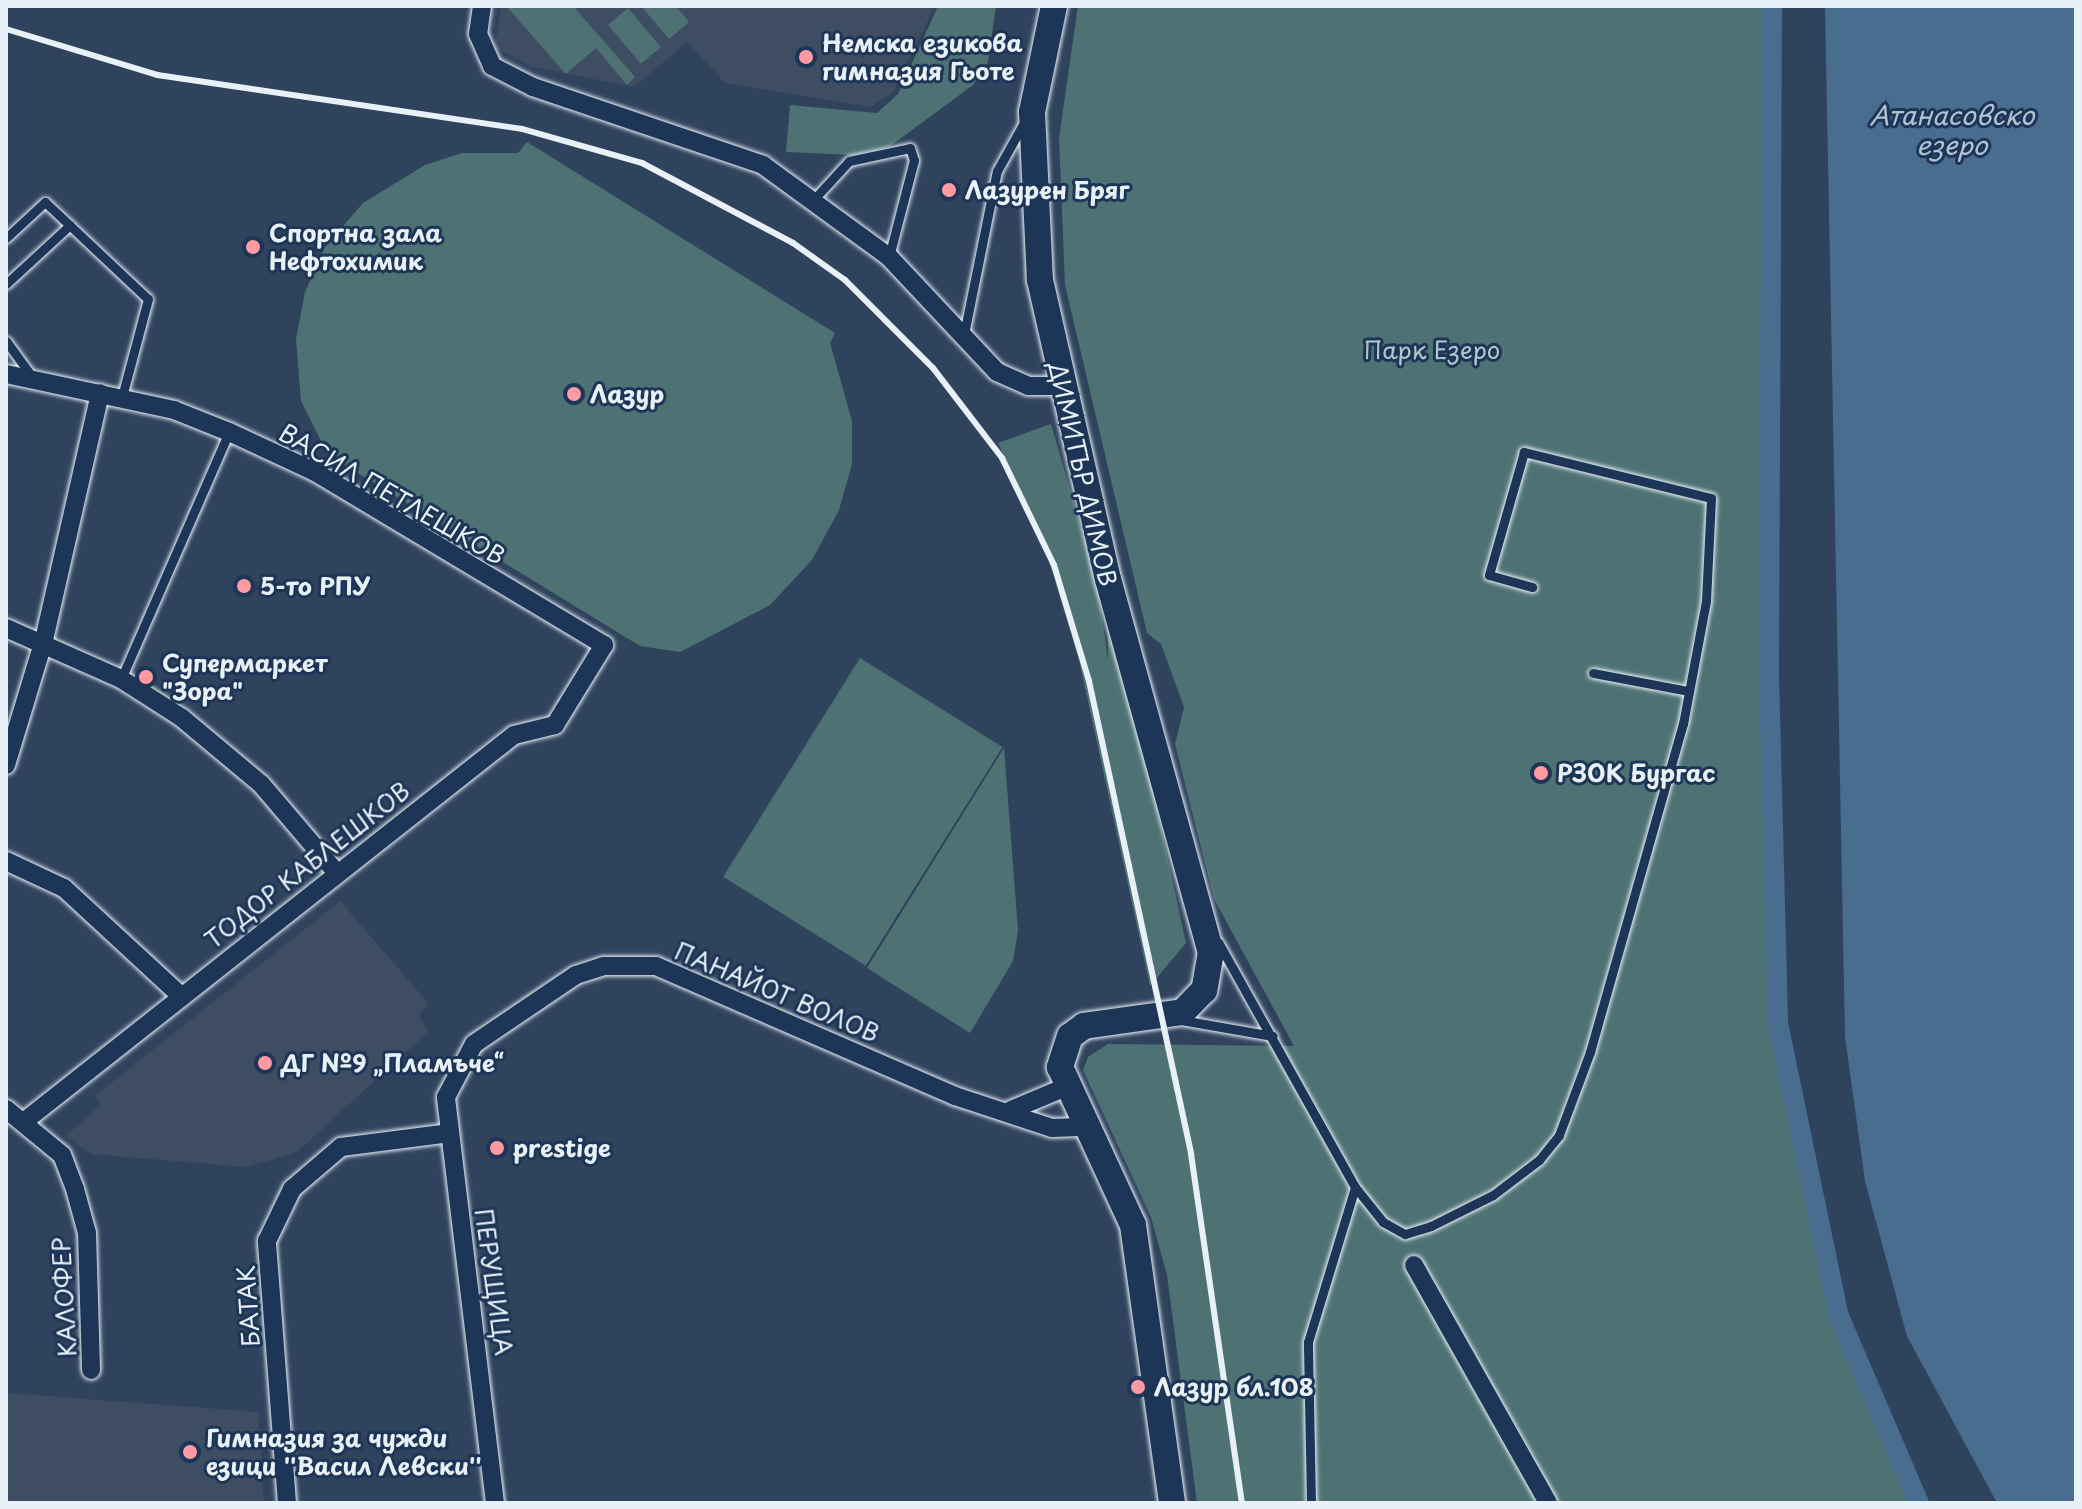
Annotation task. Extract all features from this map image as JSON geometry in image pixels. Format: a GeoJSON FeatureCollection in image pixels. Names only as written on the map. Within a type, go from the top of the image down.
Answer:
{"type":"FeatureCollection","features":[{"type":"Feature","properties":{"kind":"main road","name":"ДИМИТЪР ДИМОВ"},"geometry":{"type":"LineString","coordinates":[[1054,6],[1032,112],[1040,280],[1060,386],[1200,934],[1190,979],[1162,1015]]}},
{"type":"Feature","properties":{"kind":"main road"},"geometry":{"type":"LineString","coordinates":[[1162,1015],[1084,1026],[1070,1036],[1060,1067],[1066,1087],[1133,1225],[1172,1503]]}},
{"type":"Feature","properties":{"kind":"street"},"geometry":{"type":"LineString","coordinates":[[482,6],[481,51],[512,78],[708,140],[815,198],[889,257],[1011,381],[1060,386]]}},
{"type":"Feature","properties":{"kind":"street","name":"ВАСИЛ ПЕТЛЕШКОВ"},"geometry":{"type":"LineString","coordinates":[[6,374],[122,397],[229,432],[315,472],[604,645]]}},
{"type":"Feature","properties":{"kind":"street"},"geometry":{"type":"LineString","coordinates":[[6,765],[44,640],[100,393]]}},
{"type":"Feature","properties":{"kind":"street"},"geometry":{"type":"LineString","coordinates":[[6,628],[44,640],[121,679],[261,784],[335,871]]}},
{"type":"Feature","properties":{"kind":"street","name":"ТОДОР КАБЛЕШКОВ"},"geometry":{"type":"LineString","coordinates":[[26,1120],[335,871],[514,735],[555,725],[604,645]]}},
{"type":"Feature","properties":{"kind":"street"},"geometry":{"type":"LineString","coordinates":[[6,861],[64,888],[181,996]]}},
{"type":"Feature","properties":{"kind":"street","name":"ПАНАЙОТ ВОЛОВ"},"geometry":{"type":"LineString","coordinates":[[456,1070],[474,1044],[576,975],[603,966],[656,966],[955,1096],[1011,1110],[1052,1128],[1086,1127]]}},
{"type":"Feature","properties":{"kind":"street","name":"ПЕРУЩИЦА"},"geometry":{"type":"LineString","coordinates":[[456,1070],[446,1097],[495,1503]]}},
{"type":"Feature","properties":{"kind":"street"},"geometry":{"type":"LineString","coordinates":[[1011,1110],[1066,1087]]}},
{"type":"Feature","properties":{"kind":"street","name":"КАЛОФЕР"},"geometry":{"type":"LineString","coordinates":[[6,1109],[26,1120],[62,1155],[75,1189],[87,1233],[91,1370]]}},
{"type":"Feature","properties":{"kind":"street","name":"БАТАК"},"geometry":{"type":"LineString","coordinates":[[287,1503],[267,1241],[292,1189],[341,1147],[450,1133]]}},
{"type":"Feature","properties":{"kind":"street"},"geometry":{"type":"LineString","coordinates":[[1414,1265],[1548,1503]]}},
{"type":"Feature","properties":{"kind":"lane"},"geometry":{"type":"LineString","coordinates":[[964,334],[997,171],[1016,128],[1032,112]]}},
{"type":"Feature","properties":{"kind":"lane"},"geometry":{"type":"LineString","coordinates":[[815,198],[849,161],[910,148],[914,160],[889,257]]}},
{"type":"Feature","properties":{"kind":"lane"},"geometry":{"type":"LineString","coordinates":[[6,238],[45,202],[148,299],[122,397]]}},
{"type":"Feature","properties":{"kind":"lane"},"geometry":{"type":"LineString","coordinates":[[6,284],[70,225]]}},
{"type":"Feature","properties":{"kind":"lane"},"geometry":{"type":"LineString","coordinates":[[6,341],[33,378]]}},
{"type":"Feature","properties":{"kind":"lane"},"geometry":{"type":"LineString","coordinates":[[121,679],[229,432]]}},
{"type":"Feature","properties":{"kind":"lane"},"geometry":{"type":"LineString","coordinates":[[1200,934],[1219,944],[1355,1187],[1383,1222],[1405,1234],[1493,1195],[1559,1135],[1590,1052],[1688,691],[1706,601],[1711,498],[1524,452],[1489,575],[1532,587]]}},
{"type":"Feature","properties":{"kind":"lane"},"geometry":{"type":"LineString","coordinates":[[1593,673],[1688,691]]}},
{"type":"Feature","properties":{"kind":"lane"},"geometry":{"type":"LineString","coordinates":[[1162,1015],[1273,1036]]}},
{"type":"Feature","properties":{"kind":"lane"},"geometry":{"type":"LineString","coordinates":[[1311,1503],[1308,1342],[1355,1187]]}},
{"type":"Feature","properties":{"kind":"shaded area","name":"Немска езикова гимназия Гьоте"},"geometry":{"type":"Polygon","coordinates":[[[501,6],[935,6],[893,92],[870,107],[725,83],[687,42],[634,87],[532,67],[495,47],[501,6]]]}},
{"type":"Feature","properties":{"kind":"shaded area","name":"ДГ №9 „Пламъче“"},"geometry":{"type":"Polygon","coordinates":[[[340,901],[428,1003],[419,1016],[428,1032],[297,1152],[247,1167],[91,1154],[66,1136],[100,1104],[96,1095],[340,901]]]}},
{"type":"Feature","properties":{"kind":"shaded area"},"geometry":{"type":"Polygon","coordinates":[[[6,1393],[258,1412],[264,1503],[6,1503],[6,1393]]]}},
{"type":"Feature","properties":{"kind":"green space"},"geometry":{"type":"Polygon","coordinates":[[[506,6],[573,6],[635,77],[627,85],[596,48],[566,74],[506,6]]]}},
{"type":"Feature","properties":{"kind":"green space"},"geometry":{"type":"Polygon","coordinates":[[[641,6],[676,6],[689,22],[669,39],[641,6]]]}},
{"type":"Feature","properties":{"kind":"green space"},"geometry":{"type":"Polygon","coordinates":[[[938,6],[996,6],[988,62],[973,85],[889,147],[854,155],[786,152],[790,105],[877,113],[898,94],[938,6]]]}},
{"type":"Feature","properties":{"kind":"green space","name":"Парк Езеро"},"geometry":{"type":"Polygon","coordinates":[[[1078,6],[1773,6],[1778,1023],[1836,1325],[1917,1503],[1197,1503],[1167,1275],[1151,1217],[1083,1070],[1088,1057],[1108,1044],[1294,1046],[1214,899],[1175,744],[1184,707],[1161,644],[1147,633],[1065,285],[1059,138],[1078,6]]]}},
{"type":"Feature","properties":{"kind":"green space"},"geometry":{"type":"Polygon","coordinates":[[[628,8],[661,47],[641,64],[608,25],[628,8]]]}},
{"type":"Feature","properties":{"kind":"green space","name":"Лазур"},"geometry":{"type":"Polygon","coordinates":[[[527,142],[835,333],[830,343],[852,421],[852,464],[839,510],[812,560],[770,605],[680,652],[640,646],[328,455],[301,401],[296,339],[305,292],[325,247],[363,203],[425,165],[462,153],[518,153],[527,142]]]}},
{"type":"Feature","properties":{"kind":"green space"},"geometry":{"type":"Polygon","coordinates":[[[1051,424],[1097,583],[1108,660],[1108,582],[1186,943],[1150,986],[1079,660],[1044,545],[998,443],[1051,424]]]}},
{"type":"Feature","properties":{"kind":"green space"},"geometry":{"type":"Polygon","coordinates":[[[860,658],[1002,747],[866,966],[723,877],[860,658]]]}},
{"type":"Feature","properties":{"kind":"green space"},"geometry":{"type":"Polygon","coordinates":[[[1004,748],[1018,930],[1013,961],[970,1033],[867,968],[1004,748]]]}},
{"type":"Feature","properties":{"kind":"water","name":"Атанасовско езеро"},"geometry":{"type":"Polygon","coordinates":[[[1825,6],[2076,6],[2076,1503],[1997,1503],[1907,1336],[1865,1181],[1845,1037],[1825,6]]]}},
{"type":"Feature","properties":{"kind":"waterway"},"geometry":{"type":"LineString","coordinates":[[1772,6],[1769,676],[1778,1023],[1838,1314],[1919,1503]]}},
{"type":"Feature","properties":{"kind":"railway"},"geometry":{"type":"LineString","coordinates":[[6,29],[157,75],[522,129],[642,163],[793,243],[845,280],[933,368],[1002,458],[1054,565],[1089,681],[1191,1154],[1242,1503]]}},
{"type":"Feature","properties":{"kind":"place","name":"Немска езикова гимназия Гьоте"},"geometry":{"type":"Point","coordinates":[806,57]}},
{"type":"Feature","properties":{"kind":"place","name":"Лазурен Бряг"},"geometry":{"type":"Point","coordinates":[949,190]}},
{"type":"Feature","properties":{"kind":"place","name":"Спортна зала Нефтохимик"},"geometry":{"type":"Point","coordinates":[253,247]}},
{"type":"Feature","properties":{"kind":"place","name":"Лазур"},"geometry":{"type":"Point","coordinates":[574,394]}},
{"type":"Feature","properties":{"kind":"place","name":"5-то РПУ"},"geometry":{"type":"Point","coordinates":[244,586]}},
{"type":"Feature","properties":{"kind":"place","name":"Супермаркет \"Зора\""},"geometry":{"type":"Point","coordinates":[146,677]}},
{"type":"Feature","properties":{"kind":"place","name":"РЗОК Бургас"},"geometry":{"type":"Point","coordinates":[1541,773]}},
{"type":"Feature","properties":{"kind":"place","name":"ДГ №9 „Пламъче“"},"geometry":{"type":"Point","coordinates":[265,1063]}},
{"type":"Feature","properties":{"kind":"place","name":"prestige"},"geometry":{"type":"Point","coordinates":[497,1148]}},
{"type":"Feature","properties":{"kind":"place","name":"Лазур бл.108"},"geometry":{"type":"Point","coordinates":[1138,1387]}},
{"type":"Feature","properties":{"kind":"place","name":"Гимназия за чужди езици ''Васил Левски''"},"geometry":{"type":"Point","coordinates":[190,1452]}}]}
